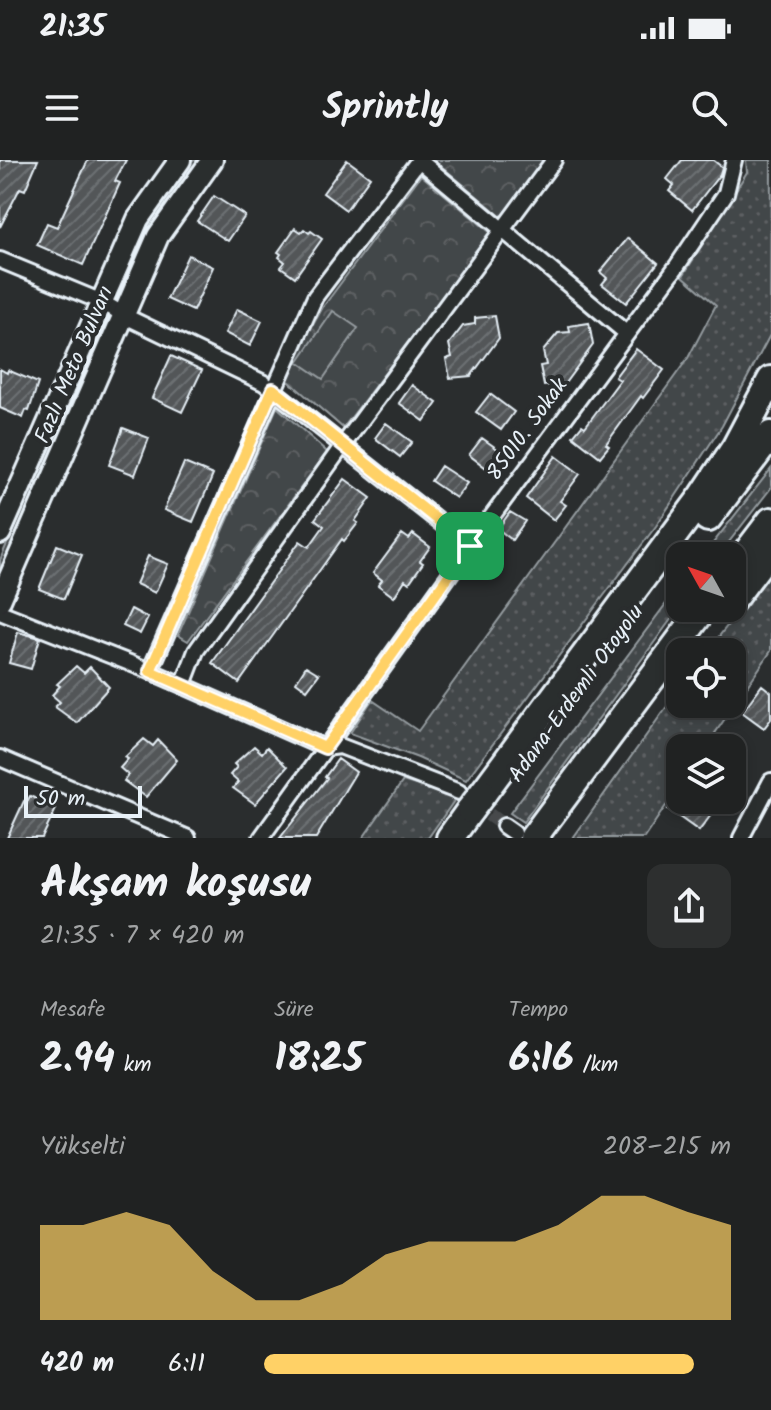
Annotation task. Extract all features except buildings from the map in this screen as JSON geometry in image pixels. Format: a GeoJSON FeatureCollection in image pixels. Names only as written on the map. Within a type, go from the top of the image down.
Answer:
{"type":"FeatureCollection","features":[{"type":"Feature","properties":{"kind":"highway"},"geometry":{"type":"LineString","coordinates":[[500,821],[735,448],[771,380]]}},
{"type":"Feature","properties":{"kind":"highway","name":"Adana-Erdemli Otoyolu"},"geometry":{"type":"LineString","coordinates":[[500,821],[771,435]]}},
{"type":"Feature","properties":{"kind":"highway"},"geometry":{"type":"LineString","coordinates":[[746,553],[771,521]]}},
{"type":"Feature","properties":{"kind":"highway"},"geometry":{"type":"LineString","coordinates":[[746,581],[771,548]]}},
{"type":"Feature","properties":{"kind":"highway"},"geometry":{"type":"LineString","coordinates":[[500,821],[691,622]]}},
{"type":"Feature","properties":{"kind":"highway"},"geometry":{"type":"LineString","coordinates":[[450,838],[500,821],[666,682]]}},
{"type":"Feature","properties":{"kind":"main road","name":"Fazlı Meto Bulvarı"},"geometry":{"type":"LineString","coordinates":[[0,533],[138,219],[180,160]]}},
{"type":"Feature","properties":{"kind":"main road","name":"Fazlı Meto Bulvarı"},"geometry":{"type":"LineString","coordinates":[[0,600],[158,236],[212,160]]}},
{"type":"Feature","properties":{"kind":"street"},"geometry":{"type":"LineString","coordinates":[[150,671],[315,297],[419,160],[626,333]]}},
{"type":"Feature","properties":{"kind":"street"},"geometry":{"type":"LineString","coordinates":[[183,685],[196,651],[343,445],[554,160]]}},
{"type":"Feature","properties":{"kind":"street","name":"85010. Sokak"},"geometry":{"type":"LineString","coordinates":[[261,838],[470,546],[677,266],[726,193],[734,160]]}},
{"type":"Feature","properties":{"kind":"street"},"geometry":{"type":"LineString","coordinates":[[0,260],[102,302],[273,389],[470,546]]}},
{"type":"Feature","properties":{"kind":"street"},"geometry":{"type":"LineString","coordinates":[[0,612],[150,671],[325,748],[340,746],[500,821]]}},
{"type":"Feature","properties":{"kind":"street"},"geometry":{"type":"LineString","coordinates":[[0,758],[188,838]]}},
{"type":"Feature","properties":{"kind":"street"},"geometry":{"type":"LineString","coordinates":[[741,838],[759,809],[771,781]]}},
{"type":"Feature","properties":{"kind":"green space"},"geometry":{"type":"Polygon","coordinates":[[[191,160],[199,160],[163,210],[123,292],[116,289],[138,238],[191,160]]]}},
{"type":"Feature","properties":{"kind":"green space"},"geometry":{"type":"Polygon","coordinates":[[[434,160],[546,160],[503,218],[434,160]]]}},
{"type":"Feature","properties":{"kind":"green space"},"geometry":{"type":"Polygon","coordinates":[[[746,160],[771,160],[770,335],[722,426],[656,526],[466,780],[350,733],[372,700],[418,731],[688,358],[716,305],[683,276],[747,172],[746,160]]]}},
{"type":"Feature","properties":{"kind":"green space"},"geometry":{"type":"Polygon","coordinates":[[[421,175],[491,233],[343,428],[284,377],[323,307],[421,175]]]}},
{"type":"Feature","properties":{"kind":"green space"},"geometry":{"type":"Polygon","coordinates":[[[333,311],[358,328],[323,379],[298,362],[333,311]]]}},
{"type":"Feature","properties":{"kind":"green space"},"geometry":{"type":"Polygon","coordinates":[[[102,323],[108,326],[0,578],[0,560],[102,323]]]}},
{"type":"Feature","properties":{"kind":"green space"},"geometry":{"type":"Polygon","coordinates":[[[277,407],[327,452],[188,641],[178,635],[277,407]]]}},
{"type":"Feature","properties":{"kind":"green space"},"geometry":{"type":"Polygon","coordinates":[[[771,469],[771,488],[729,542],[714,542],[771,469]]]}},
{"type":"Feature","properties":{"kind":"green space"},"geometry":{"type":"Polygon","coordinates":[[[771,569],[771,651],[746,688],[746,638],[718,638],[730,622],[746,622],[746,601],[771,569]]]}},
{"type":"Feature","properties":{"kind":"green space"},"geometry":{"type":"Polygon","coordinates":[[[666,604],[666,622],[669,622],[523,822],[510,813],[666,604]]]}},
{"type":"Feature","properties":{"kind":"green space"},"geometry":{"type":"Polygon","coordinates":[[[666,708],[666,718],[725,718],[715,734],[666,734],[666,806],[644,838],[573,838],[666,708]]]}},
{"type":"Feature","properties":{"kind":"green space"},"geometry":{"type":"Polygon","coordinates":[[[403,781],[456,798],[428,838],[363,838],[403,781]]]}},
{"type":"Feature","properties":{"kind":"tunnel"},"geometry":{"type":"LineString","coordinates":[[472,802],[504,826]]}},
{"type":"Feature","properties":{"kind":"route"},"geometry":{"type":"LineString","coordinates":[[273,389],[470,546],[325,748],[150,671],[273,389]]}}]}
